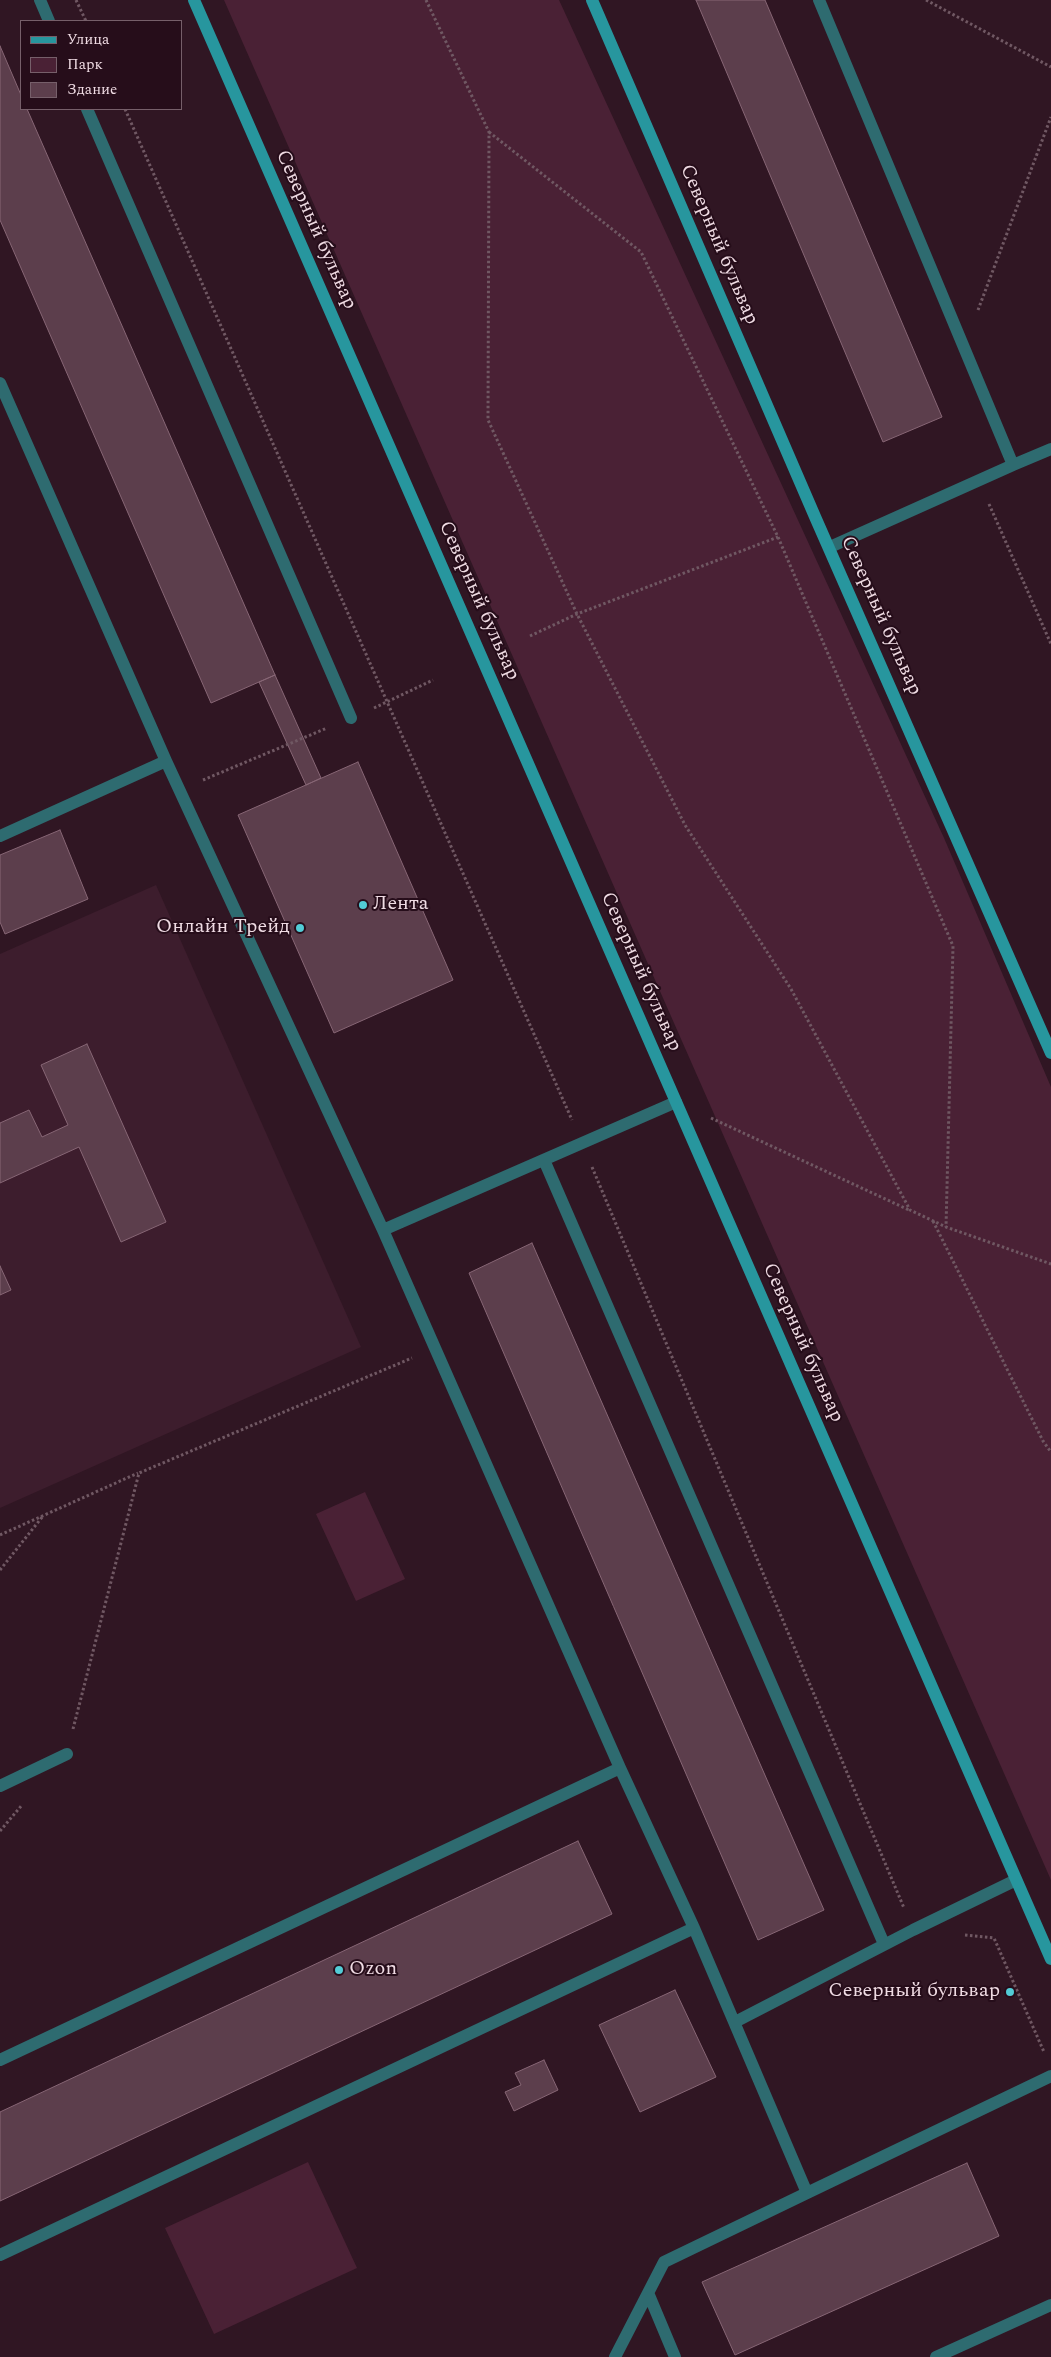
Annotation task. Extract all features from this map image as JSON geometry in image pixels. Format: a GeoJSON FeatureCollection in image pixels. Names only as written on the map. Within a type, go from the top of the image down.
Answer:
{"type":"FeatureCollection","features":[{"type":"Feature","properties":{"kind":"main road","name":"Северный бульвар"},"geometry":{"type":"LineString","coordinates":[[194,0],[1051,1959]]}},
{"type":"Feature","properties":{"kind":"main road","name":"Северный бульвар"},"geometry":{"type":"LineString","coordinates":[[592,0],[1051,1053]]}},
{"type":"Feature","properties":{"kind":"lane"},"geometry":{"type":"LineString","coordinates":[[40,0],[49,20]]}},
{"type":"Feature","properties":{"kind":"lane"},"geometry":{"type":"LineString","coordinates":[[819,0],[1013,465]]}},
{"type":"Feature","properties":{"kind":"lane"},"geometry":{"type":"LineString","coordinates":[[87,110],[351,718]]}},
{"type":"Feature","properties":{"kind":"lane"},"geometry":{"type":"LineString","coordinates":[[0,383],[166,762],[436,1348],[620,1768],[694,1928],[807,2193]]}},
{"type":"Feature","properties":{"kind":"lane"},"geometry":{"type":"LineString","coordinates":[[830,547],[1051,449]]}},
{"type":"Feature","properties":{"kind":"lane"},"geometry":{"type":"LineString","coordinates":[[0,836],[166,762]]}},
{"type":"Feature","properties":{"kind":"lane"},"geometry":{"type":"LineString","coordinates":[[383,1230],[676,1102]]}},
{"type":"Feature","properties":{"kind":"lane"},"geometry":{"type":"LineString","coordinates":[[544,1160],[884,1944]]}},
{"type":"Feature","properties":{"kind":"lane"},"geometry":{"type":"LineString","coordinates":[[0,1786],[67,1754]]}},
{"type":"Feature","properties":{"kind":"lane"},"geometry":{"type":"LineString","coordinates":[[0,2060],[620,1768]]}},
{"type":"Feature","properties":{"kind":"lane"},"geometry":{"type":"LineString","coordinates":[[735,2022],[884,1944],[1016,1880]]}},
{"type":"Feature","properties":{"kind":"lane"},"geometry":{"type":"LineString","coordinates":[[0,2255],[694,1928]]}},
{"type":"Feature","properties":{"kind":"lane"},"geometry":{"type":"LineString","coordinates":[[615,2357],[664,2262],[1051,2076]]}},
{"type":"Feature","properties":{"kind":"lane"},"geometry":{"type":"LineString","coordinates":[[648,2295],[675,2357]]}},
{"type":"Feature","properties":{"kind":"lane"},"geometry":{"type":"LineString","coordinates":[[936,2357],[1051,2305]]}},
{"type":"Feature","properties":{"kind":"path"},"geometry":{"type":"LineString","coordinates":[[76,0],[86,20]]}},
{"type":"Feature","properties":{"kind":"path"},"geometry":{"type":"LineString","coordinates":[[426,0],[489,132],[488,420],[577,614],[685,825],[791,989],[910,1210]]}},
{"type":"Feature","properties":{"kind":"path"},"geometry":{"type":"LineString","coordinates":[[926,0],[1051,67]]}},
{"type":"Feature","properties":{"kind":"path"},"geometry":{"type":"LineString","coordinates":[[125,110],[582,1144],[913,1930]]}},
{"type":"Feature","properties":{"kind":"path"},"geometry":{"type":"LineString","coordinates":[[964,347],[1051,117]]}},
{"type":"Feature","properties":{"kind":"path"},"geometry":{"type":"LineString","coordinates":[[489,132],[641,252],[778,537],[953,946],[946,1227]]}},
{"type":"Feature","properties":{"kind":"path"},"geometry":{"type":"LineString","coordinates":[[979,480],[1051,644]]}},
{"type":"Feature","properties":{"kind":"path"},"geometry":{"type":"LineString","coordinates":[[530,636],[577,614],[778,537]]}},
{"type":"Feature","properties":{"kind":"path"},"geometry":{"type":"LineString","coordinates":[[180,790],[388,702],[433,680]]}},
{"type":"Feature","properties":{"kind":"path"},"geometry":{"type":"LineString","coordinates":[[676,1102],[946,1227],[1051,1264]]}},
{"type":"Feature","properties":{"kind":"path"},"geometry":{"type":"LineString","coordinates":[[932,1220],[1043,1441],[1051,1452]]}},
{"type":"Feature","properties":{"kind":"path"},"geometry":{"type":"LineString","coordinates":[[0,1535],[139,1473],[436,1348]]}},
{"type":"Feature","properties":{"kind":"path"},"geometry":{"type":"LineString","coordinates":[[67,1754],[139,1473]]}},
{"type":"Feature","properties":{"kind":"path"},"geometry":{"type":"LineString","coordinates":[[0,1570],[44,1515]]}},
{"type":"Feature","properties":{"kind":"path"},"geometry":{"type":"LineString","coordinates":[[0,1831],[24,1803]]}},
{"type":"Feature","properties":{"kind":"path"},"geometry":{"type":"LineString","coordinates":[[958,1934],[994,1938],[1047,2060]]}},
{"type":"Feature","properties":{"kind":"shaded area"},"geometry":{"type":"Polygon","coordinates":[[[156,885],[361,1347],[0,1508],[0,954],[156,885]]]}},
{"type":"Feature","properties":{"kind":"green space"},"geometry":{"type":"Polygon","coordinates":[[[224,0],[559,0],[944,838],[1051,1087],[1051,1880],[224,0]]]}},
{"type":"Feature","properties":{"kind":"green space"},"geometry":{"type":"Polygon","coordinates":[[[365,1492],[405,1579],[356,1601],[316,1514],[365,1492]]]}},
{"type":"Feature","properties":{"kind":"green space"},"geometry":{"type":"Polygon","coordinates":[[[308,2162],[357,2268],[214,2334],[165,2228],[308,2162]]]}},
{"type":"Feature","properties":{"kind":"building"},"geometry":{"type":"Polygon","coordinates":[[[696,0],[765,0],[942,417],[883,442],[696,0]]]}},
{"type":"Feature","properties":{"kind":"building"},"geometry":{"type":"Polygon","coordinates":[[[0,46],[20,93],[20,110],[27,110],[275,675],[211,703],[0,220],[0,46]]]}},
{"type":"Feature","properties":{"kind":"building"},"geometry":{"type":"Polygon","coordinates":[[[275,675],[321,778],[306,785],[259,682],[275,675]]]}},
{"type":"Feature","properties":{"kind":"building"},"geometry":{"type":"Polygon","coordinates":[[[358,762],[453,980],[334,1033],[238,815],[358,762]]]}},
{"type":"Feature","properties":{"kind":"building"},"geometry":{"type":"Polygon","coordinates":[[[60,830],[88,899],[5,934],[0,922],[0,855],[60,830]]]}},
{"type":"Feature","properties":{"kind":"building"},"geometry":{"type":"Polygon","coordinates":[[[87,1044],[166,1222],[121,1242],[79,1147],[0,1183],[0,1123],[29,1110],[42,1137],[68,1125],[41,1065],[87,1044]]]}},
{"type":"Feature","properties":{"kind":"building"},"geometry":{"type":"Polygon","coordinates":[[[532,1243],[824,1910],[758,1940],[469,1273],[532,1243]]]}},
{"type":"Feature","properties":{"kind":"building"},"geometry":{"type":"Polygon","coordinates":[[[0,1266],[11,1290],[0,1295],[0,1266]]]}},
{"type":"Feature","properties":{"kind":"building"},"geometry":{"type":"Polygon","coordinates":[[[578,1841],[612,1914],[0,2201],[0,2112],[578,1841]]]}},
{"type":"Feature","properties":{"kind":"building"},"geometry":{"type":"Polygon","coordinates":[[[675,1990],[716,2077],[640,2112],[599,2025],[675,1990]]]}},
{"type":"Feature","properties":{"kind":"building"},"geometry":{"type":"Polygon","coordinates":[[[544,2060],[558,2090],[514,2111],[505,2092],[521,2085],[515,2073],[544,2060]]]}},
{"type":"Feature","properties":{"kind":"building"},"geometry":{"type":"Polygon","coordinates":[[[967,2163],[999,2236],[735,2355],[702,2282],[967,2163]]]}},
{"type":"Feature","properties":{"kind":"place","name":"Лента"},"geometry":{"type":"Point","coordinates":[363,905]}},
{"type":"Feature","properties":{"kind":"place","name":"Онлайн Трейд"},"geometry":{"type":"Point","coordinates":[300,928]}},
{"type":"Feature","properties":{"kind":"place","name":"Ozon"},"geometry":{"type":"Point","coordinates":[339,1970]}},
{"type":"Feature","properties":{"kind":"place","name":"Северный бульвар"},"geometry":{"type":"Point","coordinates":[1010,1992]}}]}
